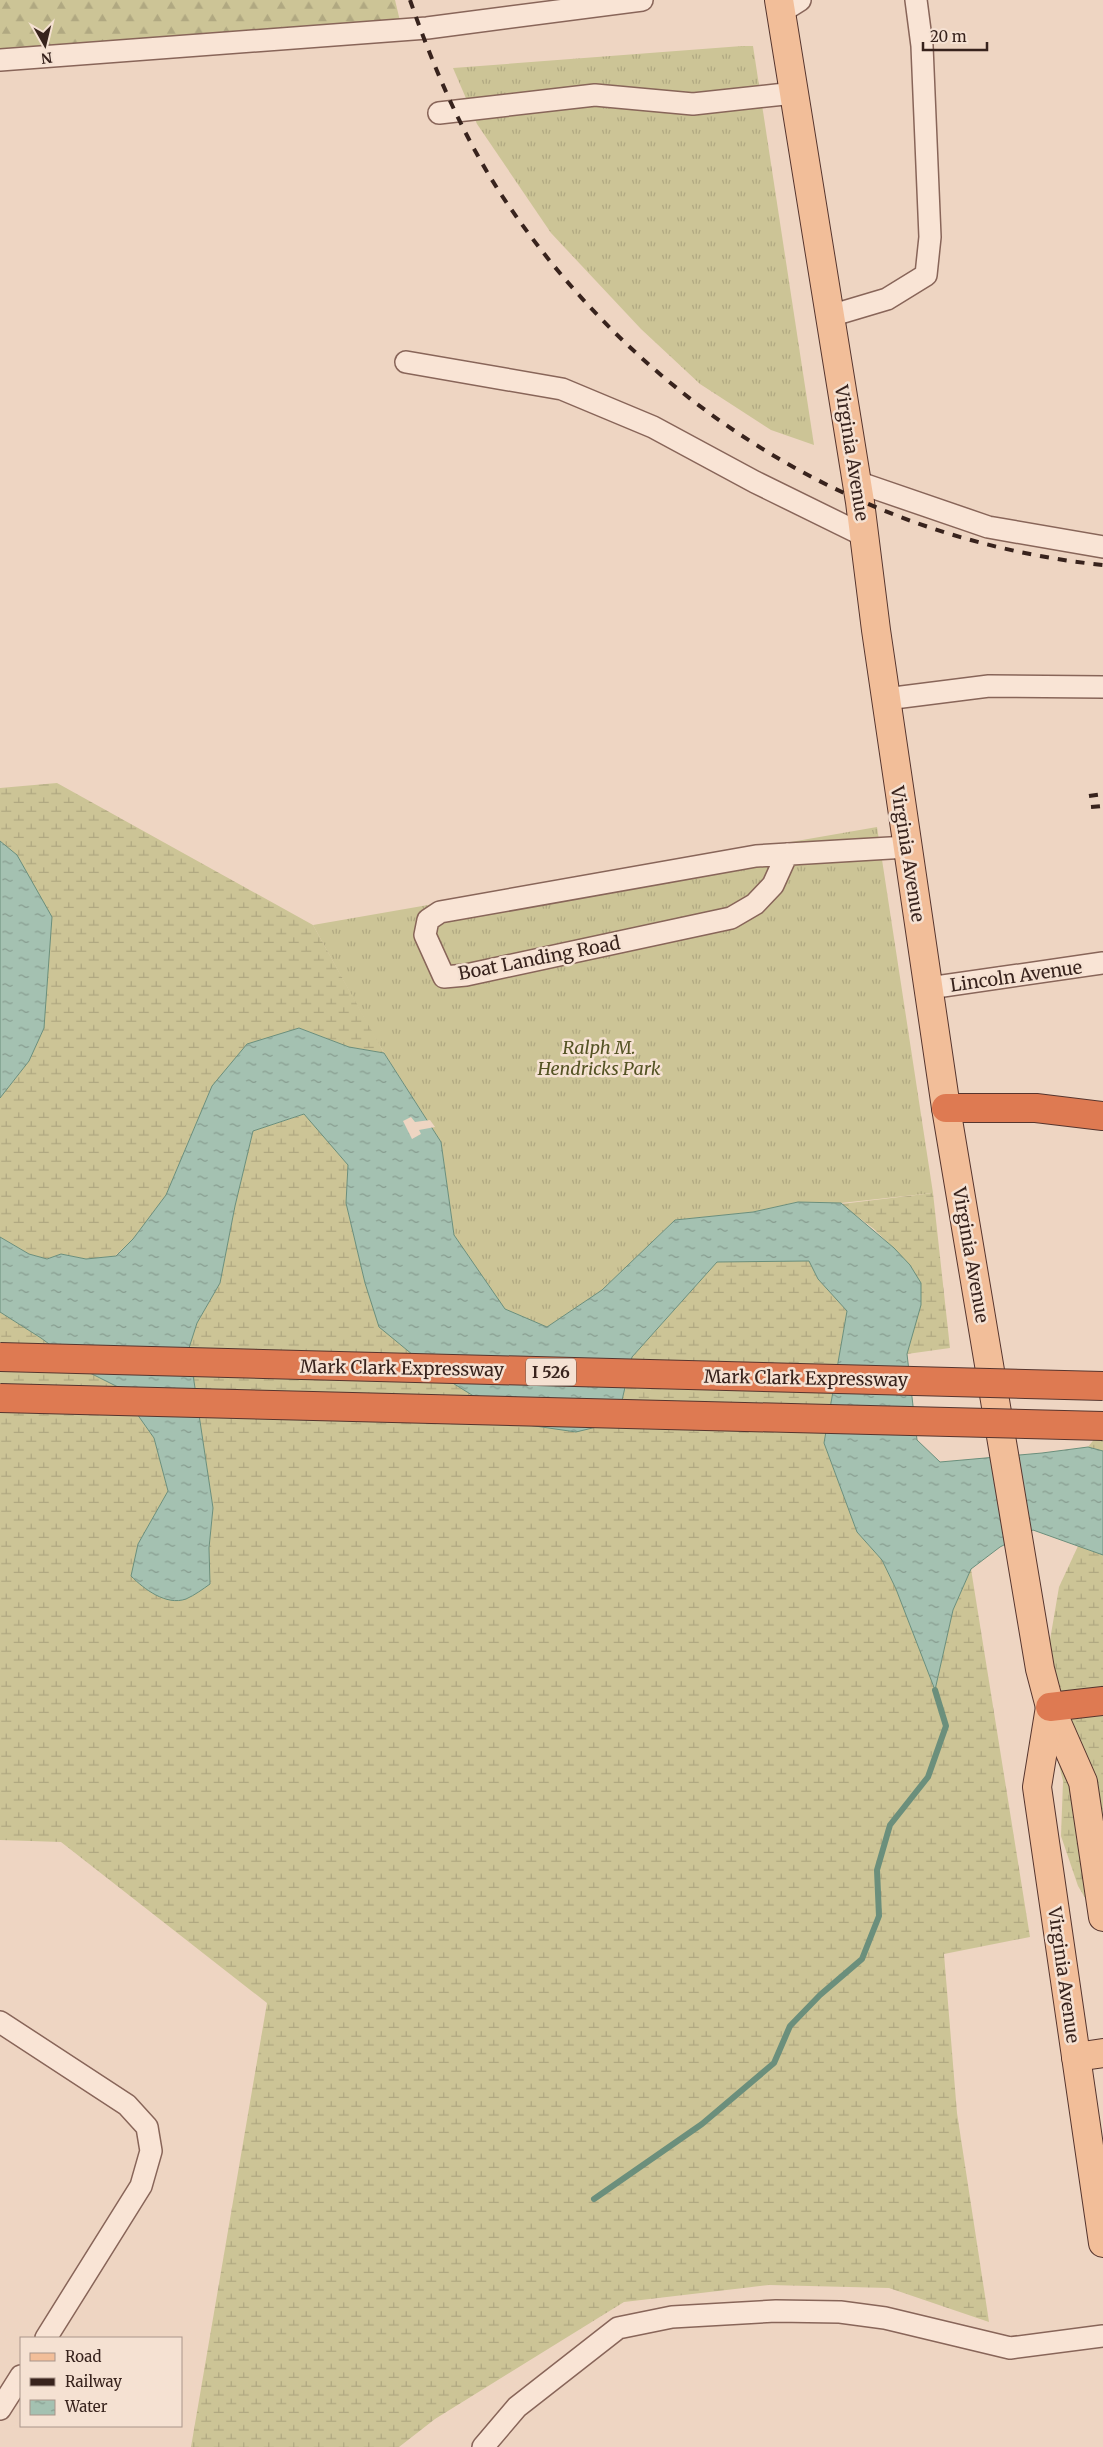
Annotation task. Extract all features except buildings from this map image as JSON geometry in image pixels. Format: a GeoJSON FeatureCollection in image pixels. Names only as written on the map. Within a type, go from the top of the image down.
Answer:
{"type":"FeatureCollection","features":[{"type":"Feature","properties":{"kind":"highway"},"geometry":{"type":"LineString","coordinates":[[946,1108],[1036,1108],[1103,1116]]}},
{"type":"Feature","properties":{"kind":"highway","name":"Mark Clark Expressway"},"geometry":{"type":"LineString","coordinates":[[0,1357],[1103,1386]]}},
{"type":"Feature","properties":{"kind":"highway","name":"I 526"},"geometry":{"type":"LineString","coordinates":[[0,1398],[1103,1426]]}},
{"type":"Feature","properties":{"kind":"highway"},"geometry":{"type":"LineString","coordinates":[[1050,1707],[1103,1701]]}},
{"type":"Feature","properties":{"kind":"main road","name":"Virginia Avenue"},"geometry":{"type":"LineString","coordinates":[[787,4],[794,93],[857,482],[907,848],[946,1108],[1040,1669],[1050,1707],[1083,1782],[1103,1917]]}},
{"type":"Feature","properties":{"kind":"main road","name":"Virginia Avenue"},"geometry":{"type":"LineString","coordinates":[[1050,1707],[1036,1787],[1103,2243]]}},
{"type":"Feature","properties":{"kind":"main road"},"geometry":{"type":"LineString","coordinates":[[1076,2057],[1103,2053]]}},
{"type":"Feature","properties":{"kind":"street"},"geometry":{"type":"LineString","coordinates":[[0,60],[427,28],[642,0]]}},
{"type":"Feature","properties":{"kind":"street"},"geometry":{"type":"LineString","coordinates":[[830,316],[887,299],[926,275],[930,237],[922,46],[916,0]]}},
{"type":"Feature","properties":{"kind":"street"},"geometry":{"type":"LineString","coordinates":[[438,113],[595,96],[693,104],[794,93]]}},
{"type":"Feature","properties":{"kind":"street"},"geometry":{"type":"LineString","coordinates":[[406,362],[562,389],[652,427],[755,482],[865,536]]}},
{"type":"Feature","properties":{"kind":"street"},"geometry":{"type":"LineString","coordinates":[[857,482],[988,527],[1103,547]]}},
{"type":"Feature","properties":{"kind":"street"},"geometry":{"type":"LineString","coordinates":[[886,699],[989,686],[1103,688]]}},
{"type":"Feature","properties":{"kind":"street","name":"Boat Landing Road"},"geometry":{"type":"LineString","coordinates":[[787,854],[773,885],[754,904],[731,918],[466,975],[444,977],[425,935],[428,920],[440,912],[756,856],[787,854],[907,848]]}},
{"type":"Feature","properties":{"kind":"street","name":"Lincoln Avenue"},"geometry":{"type":"LineString","coordinates":[[929,988],[1103,963]]}},
{"type":"Feature","properties":{"kind":"street"},"geometry":{"type":"LineString","coordinates":[[0,2022],[127,2105],[147,2127],[151,2151],[141,2186],[47,2337]]}},
{"type":"Feature","properties":{"kind":"street"},"geometry":{"type":"LineString","coordinates":[[483,2447],[517,2407],[618,2328],[672,2316],[776,2311],[840,2312],[885,2318],[1010,2348],[1103,2336]]}},
{"type":"Feature","properties":{"kind":"street"},"geometry":{"type":"LineString","coordinates":[[0,2409],[20,2378]]}},
{"type":"Feature","properties":{"kind":"green space"},"geometry":{"type":"Polygon","coordinates":[[[0,0],[395,0],[400,21],[0,53],[0,0]]]}},
{"type":"Feature","properties":{"kind":"green space"},"geometry":{"type":"Polygon","coordinates":[[[753,46],[814,445],[771,430],[700,384],[641,329],[551,233],[477,124],[453,68],[753,46]]]}},
{"type":"Feature","properties":{"kind":"green space"},"geometry":{"type":"Polygon","coordinates":[[[57,783],[313,925],[384,1053],[349,1047],[299,1028],[212,1086],[166,1195],[133,1239],[115,1256],[86,1259],[61,1254],[47,1259],[29,1254],[0,1237],[0,1098],[29,1061],[44,1028],[46,987],[17,856],[0,841],[0,788],[57,783]]]}},
{"type":"Feature","properties":{"kind":"green space","name":"Ralph M. Hendricks Park"},"geometry":{"type":"Polygon","coordinates":[[[877,827],[933,1193],[841,1203],[798,1202],[753,1212],[675,1220],[602,1290],[547,1327],[505,1310],[454,1235],[441,1142],[376,1040],[313,925],[877,827]]]}},
{"type":"Feature","properties":{"kind":"green space"},"geometry":{"type":"Polygon","coordinates":[[[305,1114],[348,1165],[346,1203],[365,1283],[617,1422],[632,1357],[717,1262],[809,1260],[818,1279],[847,1311],[824,1443],[857,1532],[882,1560],[896,1589],[935,1689],[953,1610],[971,1569],[1030,1937],[944,1954],[957,2113],[989,2322],[889,2288],[769,2285],[624,2302],[435,2419],[399,2447],[191,2447],[267,2003],[61,1842],[0,1840],[0,1312],[41,1338],[84,1370],[118,1387],[154,1438],[168,1491],[138,1544],[210,1584],[209,1548],[213,1508],[188,1348],[197,1323],[220,1283],[235,1206],[253,1131],[305,1114]]]}},
{"type":"Feature","properties":{"kind":"green space"},"geometry":{"type":"Polygon","coordinates":[[[933,1193],[950,1348],[907,1354],[913,1330],[910,1265],[874,1229],[841,1204],[933,1193]]]}},
{"type":"Feature","properties":{"kind":"green space"},"geometry":{"type":"Polygon","coordinates":[[[1103,1428],[1103,1451],[1088,1447],[1103,1428]]]}},
{"type":"Feature","properties":{"kind":"green space"},"geometry":{"type":"Polygon","coordinates":[[[1078,1546],[1103,1555],[1103,1928],[1078,1886],[1061,1836],[1063,1781],[1041,1693],[1059,1587],[1078,1546]]]}},
{"type":"Feature","properties":{"kind":"water"},"geometry":{"type":"Polygon","coordinates":[[[0,841],[17,855],[52,917],[44,1028],[29,1061],[0,1098],[0,841]]]}},
{"type":"Feature","properties":{"kind":"water"},"geometry":{"type":"Polygon","coordinates":[[[299,1028],[349,1047],[384,1053],[441,1142],[454,1235],[505,1309],[547,1327],[602,1290],[675,1220],[753,1212],[798,1202],[841,1203],[894,1248],[910,1265],[921,1283],[921,1305],[907,1354],[917,1440],[940,1462],[1088,1447],[1103,1451],[1103,1555],[1033,1530],[1000,1547],[971,1569],[953,1610],[935,1690],[896,1589],[882,1560],[857,1532],[824,1443],[847,1311],[818,1279],[809,1261],[717,1262],[632,1357],[617,1422],[576,1432],[528,1425],[480,1400],[430,1369],[379,1327],[365,1283],[346,1203],[348,1165],[304,1114],[253,1131],[235,1206],[220,1283],[197,1323],[189,1348],[213,1508],[209,1548],[210,1584],[186,1599],[178,1601],[163,1598],[149,1591],[131,1576],[138,1544],[168,1491],[154,1438],[118,1387],[84,1370],[41,1338],[0,1312],[0,1237],[29,1254],[47,1259],[61,1254],[86,1259],[116,1256],[133,1239],[166,1195],[212,1086],[247,1044],[299,1028]]]}},
{"type":"Feature","properties":{"kind":"pier"},"geometry":{"type":"Polygon","coordinates":[[[411,1117],[415,1122],[430,1120],[435,1127],[419,1130],[421,1134],[412,1139],[403,1121],[411,1117]]]}},
{"type":"Feature","properties":{"kind":"waterway"},"geometry":{"type":"LineString","coordinates":[[594,2199],[702,2124],[774,2063],[790,2026],[820,1995],[862,1959],[879,1916],[877,1870],[890,1825],[928,1777],[946,1726],[935,1690]]}},
{"type":"Feature","properties":{"kind":"railway"},"geometry":{"type":"LineString","coordinates":[[410,0],[453,108],[480,160],[511,209],[566,280],[628,345],[695,402],[768,452],[846,494],[928,527],[1014,551],[1103,565]]}},
{"type":"Feature","properties":{"kind":"railway"},"geometry":{"type":"LineString","coordinates":[[1089,796],[1103,794]]}},
{"type":"Feature","properties":{"kind":"railway"},"geometry":{"type":"LineString","coordinates":[[1091,807],[1103,806]]}}]}
